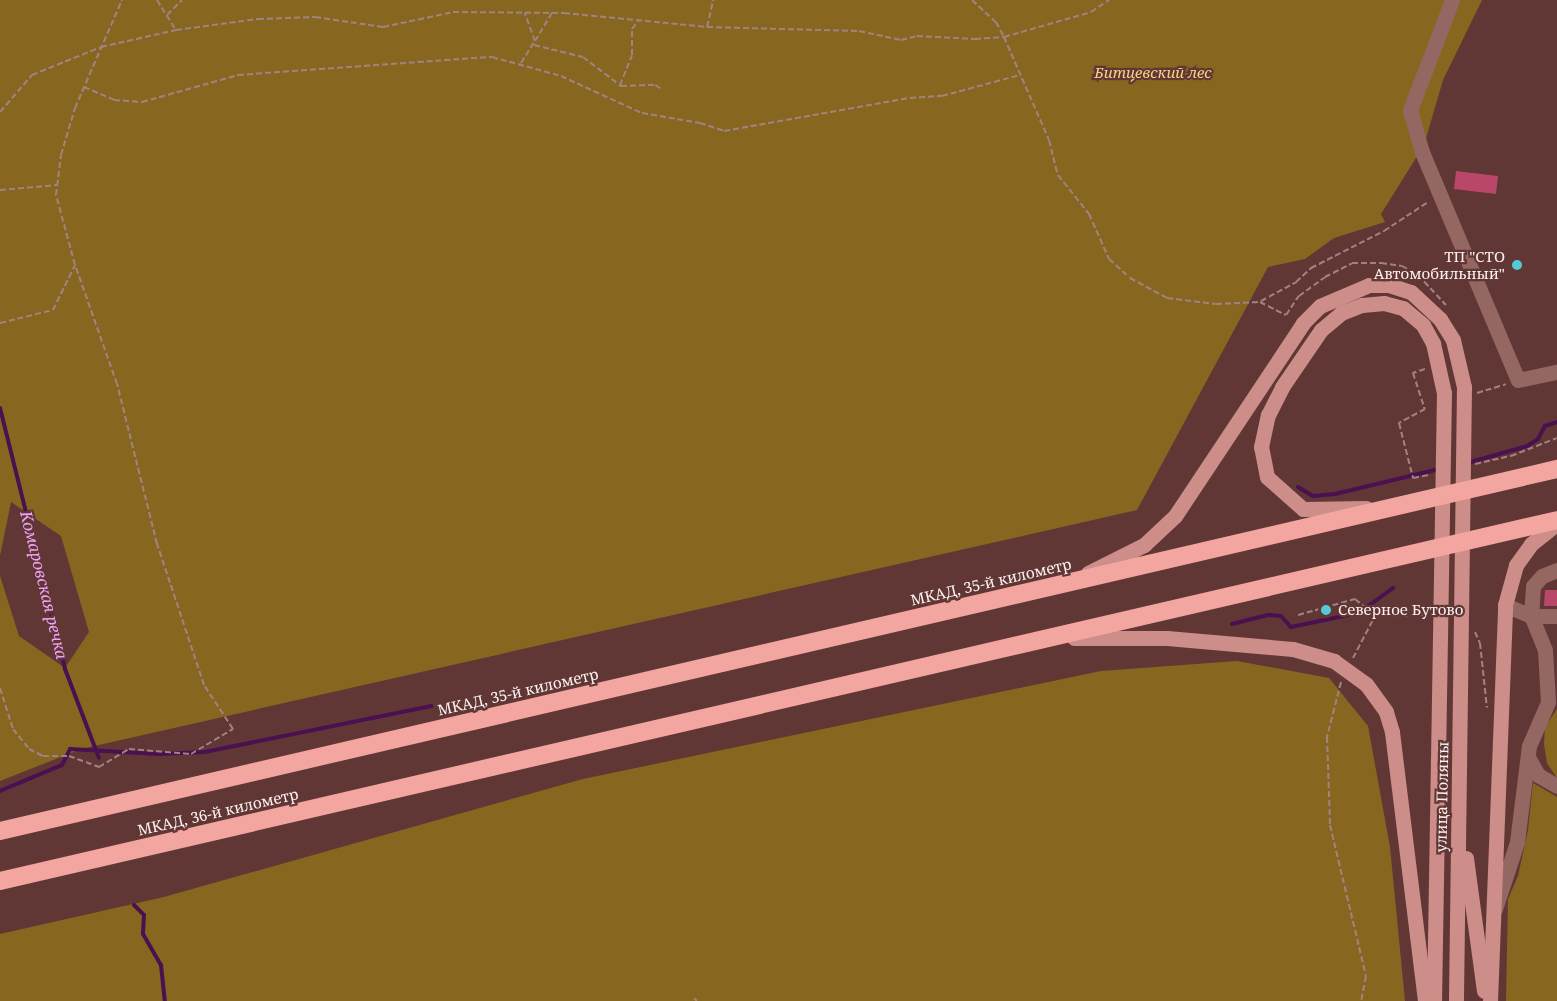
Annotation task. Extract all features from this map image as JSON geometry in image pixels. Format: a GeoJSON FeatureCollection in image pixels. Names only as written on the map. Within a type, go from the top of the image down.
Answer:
{"type":"FeatureCollection","features":[{"type":"Feature","properties":{"kind":"highway","name":"МКАД, 35-й километр"},"geometry":{"type":"LineString","coordinates":[[433,730],[1557,469]]}},
{"type":"Feature","properties":{"kind":"highway"},"geometry":{"type":"LineString","coordinates":[[1018,645],[1557,522]]}},
{"type":"Feature","properties":{"kind":"highway","name":"МКАД, 36-й километр"},"geometry":{"type":"LineString","coordinates":[[0,881],[1018,645]]}},
{"type":"Feature","properties":{"kind":"highway","name":"МКАД, 36-й километр"},"geometry":{"type":"LineString","coordinates":[[0,831],[433,730]]}},
{"type":"Feature","properties":{"kind":"main road","name":"улица Поляны"},"geometry":{"type":"LineString","coordinates":[[1031,591],[1091,572],[1159,534],[1175,516],[1303,323],[1320,306],[1342,293],[1369,285],[1389,285],[1411,292],[1426,303],[1453,340],[1464,387],[1456,1001]]}},
{"type":"Feature","properties":{"kind":"main road","name":"улица Поляны"},"geometry":{"type":"LineString","coordinates":[[1390,508],[1303,509],[1267,477],[1261,447],[1269,415],[1282,387],[1321,330],[1341,313],[1362,305],[1384,303],[1403,308],[1423,325],[1433,343],[1444,393],[1434,1001]]}},
{"type":"Feature","properties":{"kind":"main road"},"geometry":{"type":"LineString","coordinates":[[1490,1001],[1504,605],[1516,565],[1531,544],[1557,522]]}},
{"type":"Feature","properties":{"kind":"main road"},"geometry":{"type":"LineString","coordinates":[[1018,645],[1074,638],[1167,638],[1293,649],[1315,653],[1347,669],[1377,697],[1392,732],[1425,1001]]}},
{"type":"Feature","properties":{"kind":"main road"},"geometry":{"type":"LineString","coordinates":[[1460,810],[1485,1001]]}},
{"type":"Feature","properties":{"kind":"lane"},"geometry":{"type":"LineString","coordinates":[[1452,0],[1410,110],[1440,193],[1518,380],[1557,372]]}},
{"type":"Feature","properties":{"kind":"lane"},"geometry":{"type":"LineString","coordinates":[[1495,909],[1517,842],[1529,746],[1552,698],[1545,650],[1531,616],[1533,586],[1542,576],[1557,570]]}},
{"type":"Feature","properties":{"kind":"lane"},"geometry":{"type":"LineString","coordinates":[[1504,605],[1531,616],[1557,616]]}},
{"type":"Feature","properties":{"kind":"lane"},"geometry":{"type":"LineString","coordinates":[[1528,757],[1538,775],[1557,786]]}},
{"type":"Feature","properties":{"kind":"path"},"geometry":{"type":"LineString","coordinates":[[0,688],[13,729],[30,749],[43,756],[69,756],[99,766],[129,749],[191,754],[233,729],[204,685],[154,533],[117,384],[75,265],[56,195],[61,155],[84,87],[122,0]]}},
{"type":"Feature","properties":{"kind":"path"},"geometry":{"type":"LineString","coordinates":[[158,0],[176,30]]}},
{"type":"Feature","properties":{"kind":"path"},"geometry":{"type":"LineString","coordinates":[[166,16],[182,0]]}},
{"type":"Feature","properties":{"kind":"path"},"geometry":{"type":"LineString","coordinates":[[707,27],[713,0]]}},
{"type":"Feature","properties":{"kind":"path"},"geometry":{"type":"LineString","coordinates":[[972,0],[996,22],[1004,37],[1049,140],[1058,175],[1089,214],[1109,259],[1130,278],[1167,298],[1216,304],[1260,302],[1296,282],[1311,268],[1384,231],[1440,193]]}},
{"type":"Feature","properties":{"kind":"path"},"geometry":{"type":"LineString","coordinates":[[0,112],[32,75],[101,47],[176,30],[258,19],[315,17],[383,27],[453,12],[552,13],[707,27],[859,31],[901,40],[917,36],[1004,37],[1091,12],[1109,0]]}},
{"type":"Feature","properties":{"kind":"path"},"geometry":{"type":"LineString","coordinates":[[525,13],[535,41]]}},
{"type":"Feature","properties":{"kind":"path"},"geometry":{"type":"LineString","coordinates":[[521,63],[552,13]]}},
{"type":"Feature","properties":{"kind":"path"},"geometry":{"type":"LineString","coordinates":[[620,85],[632,55],[632,29],[638,20]]}},
{"type":"Feature","properties":{"kind":"path"},"geometry":{"type":"LineString","coordinates":[[534,45],[584,57],[620,85],[655,85],[663,90]]}},
{"type":"Feature","properties":{"kind":"path"},"geometry":{"type":"LineString","coordinates":[[84,87],[114,100],[142,102],[238,75],[492,57],[521,63],[561,76],[642,113],[724,131],[910,98],[942,96],[1020,75]]}},
{"type":"Feature","properties":{"kind":"path"},"geometry":{"type":"LineString","coordinates":[[0,190],[57,185]]}},
{"type":"Feature","properties":{"kind":"path"},"geometry":{"type":"LineString","coordinates":[[0,323],[53,310],[75,265]]}},
{"type":"Feature","properties":{"kind":"path"},"geometry":{"type":"LineString","coordinates":[[1260,302],[1286,315]]}},
{"type":"Feature","properties":{"kind":"path"},"geometry":{"type":"LineString","coordinates":[[1432,366],[1413,373],[1425,409],[1400,423],[1413,478],[1435,473]]}},
{"type":"Feature","properties":{"kind":"path"},"geometry":{"type":"LineString","coordinates":[[1468,466],[1511,456],[1557,438]]}},
{"type":"Feature","properties":{"kind":"path"},"geometry":{"type":"LineString","coordinates":[[1298,615],[1355,599],[1375,616],[1429,615]]}},
{"type":"Feature","properties":{"kind":"path"},"geometry":{"type":"LineString","coordinates":[[1361,1001],[1366,976],[1330,825],[1327,737],[1347,669],[1375,616]]}},
{"type":"Feature","properties":{"kind":"green space","name":"Битцевский лес"},"geometry":{"type":"Polygon","coordinates":[[[0,0],[1482,0],[1443,80],[1424,145],[1381,214],[1385,222],[1334,238],[1305,259],[1268,267],[1137,510],[81,749],[0,781],[0,576],[19,636],[65,668],[89,632],[61,536],[11,502],[0,556],[0,0]]]}},
{"type":"Feature","properties":{"kind":"green space"},"geometry":{"type":"Polygon","coordinates":[[[1237,661],[1329,678],[1368,726],[1390,847],[1405,1001],[0,1001],[0,934],[164,897],[583,779],[1101,671],[1237,661]]]}},
{"type":"Feature","properties":{"kind":"green space"},"geometry":{"type":"Polygon","coordinates":[[[1557,709],[1557,778],[1547,763],[1544,744],[1545,727],[1557,709]]]}},
{"type":"Feature","properties":{"kind":"green space"},"geometry":{"type":"Polygon","coordinates":[[[1533,783],[1557,797],[1557,1001],[1506,1001],[1508,899],[1518,876],[1528,830],[1533,783]]]}},
{"type":"Feature","properties":{"kind":"building"},"geometry":{"type":"Polygon","coordinates":[[[1456,171],[1498,176],[1496,194],[1454,189],[1456,171]]]}},
{"type":"Feature","properties":{"kind":"building"},"geometry":{"type":"Polygon","coordinates":[[[1545,590],[1557,590],[1557,606],[1544,606],[1545,590]]]}},
{"type":"Feature","properties":{"kind":"waterway","name":"Комаровская речка"},"geometry":{"type":"LineString","coordinates":[[0,408],[65,669],[99,758]]}},
{"type":"Feature","properties":{"kind":"waterway"},"geometry":{"type":"LineString","coordinates":[[1467,463],[1527,446],[1538,439],[1545,426],[1557,422]]}},
{"type":"Feature","properties":{"kind":"waterway"},"geometry":{"type":"LineString","coordinates":[[1298,487],[1313,496],[1335,494],[1439,469]]}},
{"type":"Feature","properties":{"kind":"waterway"},"geometry":{"type":"LineString","coordinates":[[1232,624],[1269,615],[1281,616],[1291,627],[1344,616],[1360,612],[1393,588]]}},
{"type":"Feature","properties":{"kind":"waterway"},"geometry":{"type":"LineString","coordinates":[[0,791],[62,765],[70,749],[158,754],[205,752],[431,706]]}},
{"type":"Feature","properties":{"kind":"waterway","name":"Комаровская речка"},"geometry":{"type":"LineString","coordinates":[[134,905],[144,915],[143,934],[161,965],[165,1001]]}},
{"type":"Feature","properties":{"kind":"place","name":"ТП \"СТО Автомобильный\""},"geometry":{"type":"Point","coordinates":[1517,265]}},
{"type":"Feature","properties":{"kind":"place","name":"Северное Бутово"},"geometry":{"type":"Point","coordinates":[1326,610]}}]}
